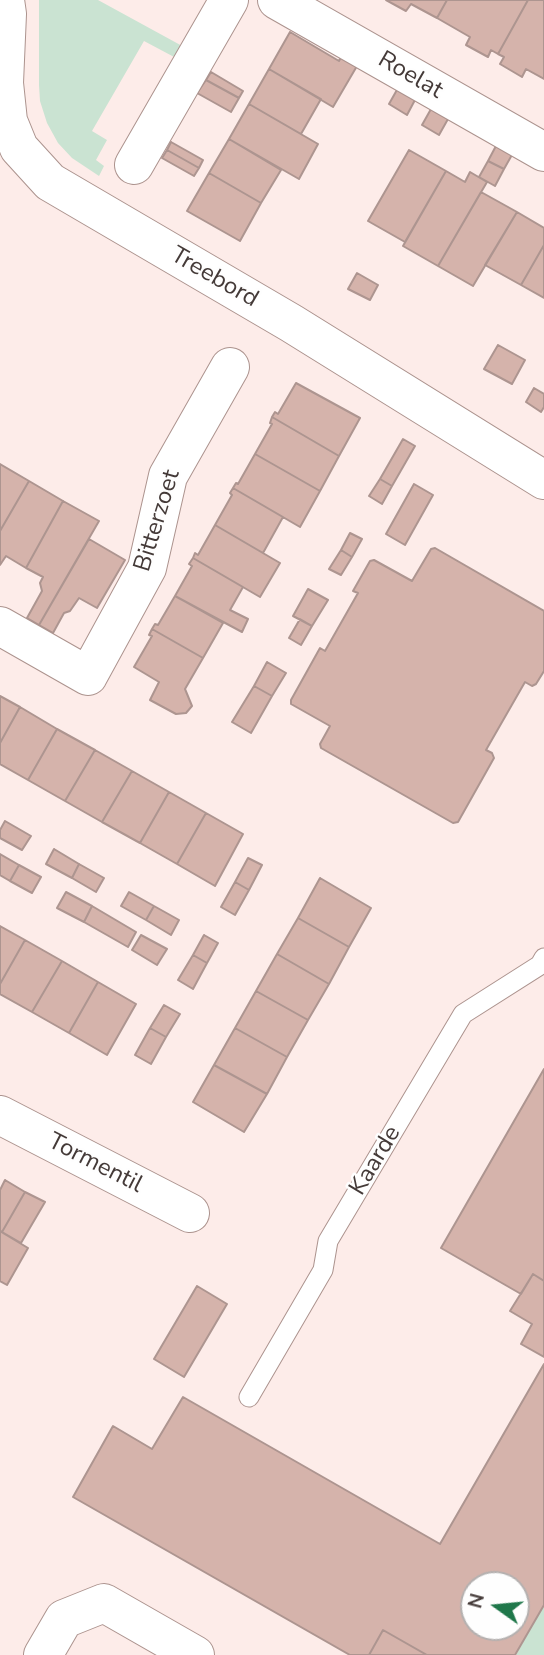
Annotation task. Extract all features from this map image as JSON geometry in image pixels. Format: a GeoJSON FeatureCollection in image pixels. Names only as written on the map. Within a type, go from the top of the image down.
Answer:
{"type":"FeatureCollection","features":[{"type":"Feature","properties":{"kind":"street"},"geometry":{"type":"LineString","coordinates":[[134,166],[229,0]]}},
{"type":"Feature","properties":{"kind":"street","name":"Roelat"},"geometry":{"type":"LineString","coordinates":[[277,0],[544,152]]}},
{"type":"Feature","properties":{"kind":"street","name":"Treebord"},"geometry":{"type":"LineString","coordinates":[[4,9],[4,83],[8,121],[19,148],[50,182],[291,323],[544,480]]}},
{"type":"Feature","properties":{"kind":"street","name":"Bitterzoet"},"geometry":{"type":"LineString","coordinates":[[0,626],[88,676],[147,568],[168,476],[230,367]]}},
{"type":"Feature","properties":{"kind":"street","name":"Tormentil"},"geometry":{"type":"LineString","coordinates":[[0,1115],[190,1213]]}},
{"type":"Feature","properties":{"kind":"street"},"geometry":{"type":"LineString","coordinates":[[43,1655],[64,1619],[104,1603],[195,1655]]}},
{"type":"Feature","properties":{"kind":"lane","name":"Kaarde"},"geometry":{"type":"LineString","coordinates":[[249,1397],[323,1270],[328,1241],[463,1014],[540,965],[544,958]]}},
{"type":"Feature","properties":{"kind":"green space"},"geometry":{"type":"Polygon","coordinates":[[[39,0],[98,0],[184,47],[176,58],[144,41],[92,131],[107,140],[96,160],[104,166],[99,176],[72,158],[58,143],[47,123],[40,101],[39,0]]]}},
{"type":"Feature","properties":{"kind":"green space"},"geometry":{"type":"Polygon","coordinates":[[[544,1602],[544,1655],[516,1655],[523,1641],[530,1641],[530,1628],[544,1602]]]}},
{"type":"Feature","properties":{"kind":"building"},"geometry":{"type":"Polygon","coordinates":[[[386,0],[447,0],[437,18],[411,4],[406,11],[386,0]]]}},
{"type":"Feature","properties":{"kind":"building"},"geometry":{"type":"Polygon","coordinates":[[[447,0],[528,0],[498,54],[491,50],[488,57],[466,45],[470,37],[437,18],[447,0]]]}},
{"type":"Feature","properties":{"kind":"building"},"geometry":{"type":"Polygon","coordinates":[[[528,0],[544,0],[544,79],[526,69],[522,77],[500,64],[504,57],[498,54],[528,0]]]}},
{"type":"Feature","properties":{"kind":"building"},"geometry":{"type":"Polygon","coordinates":[[[290,32],[339,61],[341,57],[357,66],[333,107],[269,69],[290,32]]]}},
{"type":"Feature","properties":{"kind":"building"},"geometry":{"type":"Polygon","coordinates":[[[269,69],[321,99],[301,134],[249,104],[269,69]]]}},
{"type":"Feature","properties":{"kind":"building"},"geometry":{"type":"Polygon","coordinates":[[[211,72],[243,91],[239,98],[206,80],[211,72]]]}},
{"type":"Feature","properties":{"kind":"building"},"geometry":{"type":"Polygon","coordinates":[[[206,80],[239,98],[231,112],[197,93],[206,80]]]}},
{"type":"Feature","properties":{"kind":"building"},"geometry":{"type":"Polygon","coordinates":[[[398,88],[416,98],[407,115],[389,104],[398,88]]]}},
{"type":"Feature","properties":{"kind":"building"},"geometry":{"type":"Polygon","coordinates":[[[249,104],[318,144],[299,179],[229,139],[249,104]]]}},
{"type":"Feature","properties":{"kind":"building"},"geometry":{"type":"Polygon","coordinates":[[[431,109],[448,119],[439,135],[422,125],[431,109]]]}},
{"type":"Feature","properties":{"kind":"building"},"geometry":{"type":"Polygon","coordinates":[[[229,139],[281,170],[261,203],[209,173],[229,139]]]}},
{"type":"Feature","properties":{"kind":"building"},"geometry":{"type":"Polygon","coordinates":[[[171,142],[203,160],[199,168],[167,150],[171,142]]]}},
{"type":"Feature","properties":{"kind":"building"},"geometry":{"type":"Polygon","coordinates":[[[497,144],[513,153],[504,169],[488,161],[497,144]]]}},
{"type":"Feature","properties":{"kind":"building"},"geometry":{"type":"Polygon","coordinates":[[[167,150],[199,168],[194,176],[162,158],[167,150]]]}},
{"type":"Feature","properties":{"kind":"building"},"geometry":{"type":"Polygon","coordinates":[[[409,150],[446,171],[405,242],[368,221],[409,150]]]}},
{"type":"Feature","properties":{"kind":"building"},"geometry":{"type":"Polygon","coordinates":[[[488,161],[504,169],[495,186],[479,177],[488,161]]]}},
{"type":"Feature","properties":{"kind":"building"},"geometry":{"type":"Polygon","coordinates":[[[446,171],[465,182],[470,172],[487,182],[438,266],[403,246],[446,171]]]}},
{"type":"Feature","properties":{"kind":"building"},"geometry":{"type":"Polygon","coordinates":[[[209,173],[261,203],[240,241],[187,211],[209,173]]]}},
{"type":"Feature","properties":{"kind":"building"},"geometry":{"type":"Polygon","coordinates":[[[481,192],[517,212],[473,286],[438,266],[481,192]]]}},
{"type":"Feature","properties":{"kind":"building"},"geometry":{"type":"Polygon","coordinates":[[[517,212],[544,228],[544,245],[521,285],[485,265],[517,212]]]}},
{"type":"Feature","properties":{"kind":"building"},"geometry":{"type":"Polygon","coordinates":[[[544,245],[544,298],[521,285],[544,245]]]}},
{"type":"Feature","properties":{"kind":"building"},"geometry":{"type":"Polygon","coordinates":[[[357,273],[378,285],[370,300],[348,289],[357,273]]]}},
{"type":"Feature","properties":{"kind":"building"},"geometry":{"type":"Polygon","coordinates":[[[498,345],[525,360],[512,384],[484,369],[498,345]]]}},
{"type":"Feature","properties":{"kind":"building"},"geometry":{"type":"Polygon","coordinates":[[[296,383],[360,418],[339,456],[272,417],[275,412],[278,414],[296,383]]]}},
{"type":"Feature","properties":{"kind":"building"},"geometry":{"type":"Polygon","coordinates":[[[534,388],[544,394],[544,407],[541,412],[526,402],[534,388]]]}},
{"type":"Feature","properties":{"kind":"building"},"geometry":{"type":"Polygon","coordinates":[[[272,417],[339,456],[320,491],[255,454],[272,424],[272,417]]]}},
{"type":"Feature","properties":{"kind":"building"},"geometry":{"type":"Polygon","coordinates":[[[403,439],[415,446],[392,486],[380,479],[403,439]]]}},
{"type":"Feature","properties":{"kind":"building"},"geometry":{"type":"Polygon","coordinates":[[[255,454],[320,491],[300,527],[233,488],[255,454]]]}},
{"type":"Feature","properties":{"kind":"building"},"geometry":{"type":"Polygon","coordinates":[[[0,464],[29,481],[0,531],[0,464]]]}},
{"type":"Feature","properties":{"kind":"building"},"geometry":{"type":"Polygon","coordinates":[[[380,479],[392,486],[382,504],[369,496],[380,479]]]}},
{"type":"Feature","properties":{"kind":"building"},"geometry":{"type":"Polygon","coordinates":[[[29,481],[63,501],[26,568],[6,556],[0,565],[0,531],[29,481]]]}},
{"type":"Feature","properties":{"kind":"building"},"geometry":{"type":"Polygon","coordinates":[[[414,484],[433,495],[405,545],[386,534],[414,484]]]}},
{"type":"Feature","properties":{"kind":"building"},"geometry":{"type":"Polygon","coordinates":[[[233,488],[283,517],[263,553],[215,525],[232,495],[230,493],[233,488]]]}},
{"type":"Feature","properties":{"kind":"building"},"geometry":{"type":"Polygon","coordinates":[[[63,501],[99,521],[39,625],[27,618],[42,591],[40,583],[43,577],[26,568],[63,501]]]}},
{"type":"Feature","properties":{"kind":"building"},"geometry":{"type":"Polygon","coordinates":[[[215,525],[280,563],[260,597],[193,558],[195,553],[198,555],[215,525]]]}},
{"type":"Feature","properties":{"kind":"building"},"geometry":{"type":"Polygon","coordinates":[[[350,533],[362,539],[352,557],[341,550],[350,533]]]}},
{"type":"Feature","properties":{"kind":"building"},"geometry":{"type":"Polygon","coordinates":[[[89,539],[125,560],[97,608],[79,598],[70,611],[64,613],[53,633],[39,625],[89,539]]]}},
{"type":"Feature","properties":{"kind":"building"},"geometry":{"type":"Polygon","coordinates":[[[435,548],[544,611],[544,671],[536,684],[532,686],[525,682],[486,750],[492,753],[494,758],[458,822],[453,823],[321,748],[320,744],[330,726],[291,704],[320,648],[325,651],[358,593],[353,591],[370,561],[374,560],[412,581],[431,549],[435,548]]]}},
{"type":"Feature","properties":{"kind":"building"},"geometry":{"type":"Polygon","coordinates":[[[341,550],[352,557],[341,575],[329,569],[341,550]]]}},
{"type":"Feature","properties":{"kind":"building"},"geometry":{"type":"Polygon","coordinates":[[[193,558],[243,587],[230,610],[248,619],[242,632],[175,596],[192,566],[189,564],[193,558]]]}},
{"type":"Feature","properties":{"kind":"building"},"geometry":{"type":"Polygon","coordinates":[[[308,589],[328,600],[312,626],[293,616],[308,589]]]}},
{"type":"Feature","properties":{"kind":"building"},"geometry":{"type":"Polygon","coordinates":[[[175,596],[223,623],[203,658],[152,629],[155,624],[158,625],[175,596]]]}},
{"type":"Feature","properties":{"kind":"building"},"geometry":{"type":"Polygon","coordinates":[[[300,619],[312,626],[301,645],[289,638],[300,619]]]}},
{"type":"Feature","properties":{"kind":"building"},"geometry":{"type":"Polygon","coordinates":[[[152,629],[203,658],[185,689],[192,706],[186,713],[176,714],[150,700],[159,682],[134,667],[152,636],[149,635],[152,629]]]}},
{"type":"Feature","properties":{"kind":"building"},"geometry":{"type":"Polygon","coordinates":[[[267,662],[286,673],[272,696],[254,686],[267,662]]]}},
{"type":"Feature","properties":{"kind":"building"},"geometry":{"type":"Polygon","coordinates":[[[254,686],[272,696],[251,733],[232,722],[254,686]]]}},
{"type":"Feature","properties":{"kind":"building"},"geometry":{"type":"Polygon","coordinates":[[[0,696],[20,707],[0,743],[0,696]]]}},
{"type":"Feature","properties":{"kind":"building"},"geometry":{"type":"Polygon","coordinates":[[[20,707],[57,729],[28,780],[0,764],[0,743],[20,707]]]}},
{"type":"Feature","properties":{"kind":"building"},"geometry":{"type":"Polygon","coordinates":[[[57,729],[95,750],[65,801],[28,780],[57,729]]]}},
{"type":"Feature","properties":{"kind":"building"},"geometry":{"type":"Polygon","coordinates":[[[95,750],[132,771],[102,822],[65,801],[95,750]]]}},
{"type":"Feature","properties":{"kind":"building"},"geometry":{"type":"Polygon","coordinates":[[[132,771],[169,792],[140,843],[102,822],[132,771]]]}},
{"type":"Feature","properties":{"kind":"building"},"geometry":{"type":"Polygon","coordinates":[[[169,792],[206,813],[177,864],[140,843],[169,792]]]}},
{"type":"Feature","properties":{"kind":"building"},"geometry":{"type":"Polygon","coordinates":[[[206,813],[243,834],[215,886],[177,864],[206,813]]]}},
{"type":"Feature","properties":{"kind":"building"},"geometry":{"type":"Polygon","coordinates":[[[5,821],[31,836],[22,850],[0,838],[0,830],[5,821]]]}},
{"type":"Feature","properties":{"kind":"building"},"geometry":{"type":"Polygon","coordinates":[[[54,849],[79,864],[72,878],[46,864],[54,849]]]}},
{"type":"Feature","properties":{"kind":"building"},"geometry":{"type":"Polygon","coordinates":[[[0,854],[19,865],[10,881],[0,875],[0,854]]]}},
{"type":"Feature","properties":{"kind":"building"},"geometry":{"type":"Polygon","coordinates":[[[248,858],[262,865],[249,890],[235,882],[248,858]]]}},
{"type":"Feature","properties":{"kind":"building"},"geometry":{"type":"Polygon","coordinates":[[[79,864],[104,878],[96,892],[72,878],[79,864]]]}},
{"type":"Feature","properties":{"kind":"building"},"geometry":{"type":"Polygon","coordinates":[[[19,865],[41,877],[32,893],[10,881],[19,865]]]}},
{"type":"Feature","properties":{"kind":"building"},"geometry":{"type":"Polygon","coordinates":[[[320,878],[371,908],[349,947],[298,918],[320,878]]]}},
{"type":"Feature","properties":{"kind":"building"},"geometry":{"type":"Polygon","coordinates":[[[235,882],[249,890],[235,915],[221,907],[235,882]]]}},
{"type":"Feature","properties":{"kind":"building"},"geometry":{"type":"Polygon","coordinates":[[[66,892],[92,906],[84,922],[57,908],[66,892]]]}},
{"type":"Feature","properties":{"kind":"building"},"geometry":{"type":"Polygon","coordinates":[[[129,892],[154,906],[146,920],[121,906],[129,892]]]}},
{"type":"Feature","properties":{"kind":"building"},"geometry":{"type":"Polygon","coordinates":[[[92,906],[136,932],[128,947],[84,922],[92,906]]]}},
{"type":"Feature","properties":{"kind":"building"},"geometry":{"type":"Polygon","coordinates":[[[154,906],[179,920],[171,935],[146,920],[154,906]]]}},
{"type":"Feature","properties":{"kind":"building"},"geometry":{"type":"Polygon","coordinates":[[[298,918],[349,947],[329,984],[277,954],[298,918]]]}},
{"type":"Feature","properties":{"kind":"building"},"geometry":{"type":"Polygon","coordinates":[[[0,926],[25,940],[0,984],[0,926]]]}},
{"type":"Feature","properties":{"kind":"building"},"geometry":{"type":"Polygon","coordinates":[[[141,935],[167,949],[157,965],[132,950],[141,935]]]}},
{"type":"Feature","properties":{"kind":"building"},"geometry":{"type":"Polygon","coordinates":[[[204,935],[218,943],[207,963],[193,955],[204,935]]]}},
{"type":"Feature","properties":{"kind":"building"},"geometry":{"type":"Polygon","coordinates":[[[25,940],[62,961],[32,1012],[0,994],[0,984],[25,940]]]}},
{"type":"Feature","properties":{"kind":"building"},"geometry":{"type":"Polygon","coordinates":[[[277,954],[329,984],[308,1020],[256,991],[277,954]]]}},
{"type":"Feature","properties":{"kind":"building"},"geometry":{"type":"Polygon","coordinates":[[[193,955],[207,963],[193,989],[178,980],[193,955]]]}},
{"type":"Feature","properties":{"kind":"building"},"geometry":{"type":"Polygon","coordinates":[[[62,961],[98,982],[69,1033],[32,1012],[62,961]]]}},
{"type":"Feature","properties":{"kind":"building"},"geometry":{"type":"Polygon","coordinates":[[[98,982],[136,1004],[107,1055],[69,1033],[98,982]]]}},
{"type":"Feature","properties":{"kind":"building"},"geometry":{"type":"Polygon","coordinates":[[[256,991],[308,1020],[287,1057],[235,1028],[256,991]]]}},
{"type":"Feature","properties":{"kind":"building"},"geometry":{"type":"Polygon","coordinates":[[[164,1005],[180,1014],[166,1037],[150,1028],[164,1005]]]}},
{"type":"Feature","properties":{"kind":"building"},"geometry":{"type":"Polygon","coordinates":[[[150,1028],[166,1037],[151,1064],[135,1055],[150,1028]]]}},
{"type":"Feature","properties":{"kind":"building"},"geometry":{"type":"Polygon","coordinates":[[[235,1028],[287,1057],[267,1094],[214,1065],[235,1028]]]}},
{"type":"Feature","properties":{"kind":"building"},"geometry":{"type":"Polygon","coordinates":[[[214,1065],[267,1094],[244,1132],[193,1102],[214,1065]]]}},
{"type":"Feature","properties":{"kind":"building"},"geometry":{"type":"Polygon","coordinates":[[[544,1069],[544,1281],[533,1274],[521,1294],[441,1248],[544,1069]]]}},
{"type":"Feature","properties":{"kind":"building"},"geometry":{"type":"Polygon","coordinates":[[[5,1180],[25,1192],[2,1232],[0,1190],[5,1180]]]}},
{"type":"Feature","properties":{"kind":"building"},"geometry":{"type":"Polygon","coordinates":[[[25,1192],[45,1202],[21,1243],[2,1232],[25,1192]]]}},
{"type":"Feature","properties":{"kind":"building"},"geometry":{"type":"Polygon","coordinates":[[[0,1231],[28,1248],[7,1285],[0,1281],[0,1231]]]}},
{"type":"Feature","properties":{"kind":"building"},"geometry":{"type":"Polygon","coordinates":[[[533,1274],[544,1281],[544,1357],[521,1344],[532,1324],[510,1311],[533,1274]]]}},
{"type":"Feature","properties":{"kind":"building"},"geometry":{"type":"Polygon","coordinates":[[[197,1286],[227,1304],[184,1377],[154,1359],[197,1286]]]}},
{"type":"Feature","properties":{"kind":"building"},"geometry":{"type":"Polygon","coordinates":[[[544,1364],[544,1605],[530,1629],[530,1571],[460,1571],[460,1641],[523,1641],[515,1655],[427,1655],[383,1630],[369,1655],[350,1655],[73,1497],[113,1426],[152,1449],[183,1397],[440,1544],[544,1364]]]}},
{"type":"Feature","properties":{"kind":"building"},"geometry":{"type":"Polygon","coordinates":[[[383,1630],[427,1655],[369,1655],[383,1630]]]}}]}
